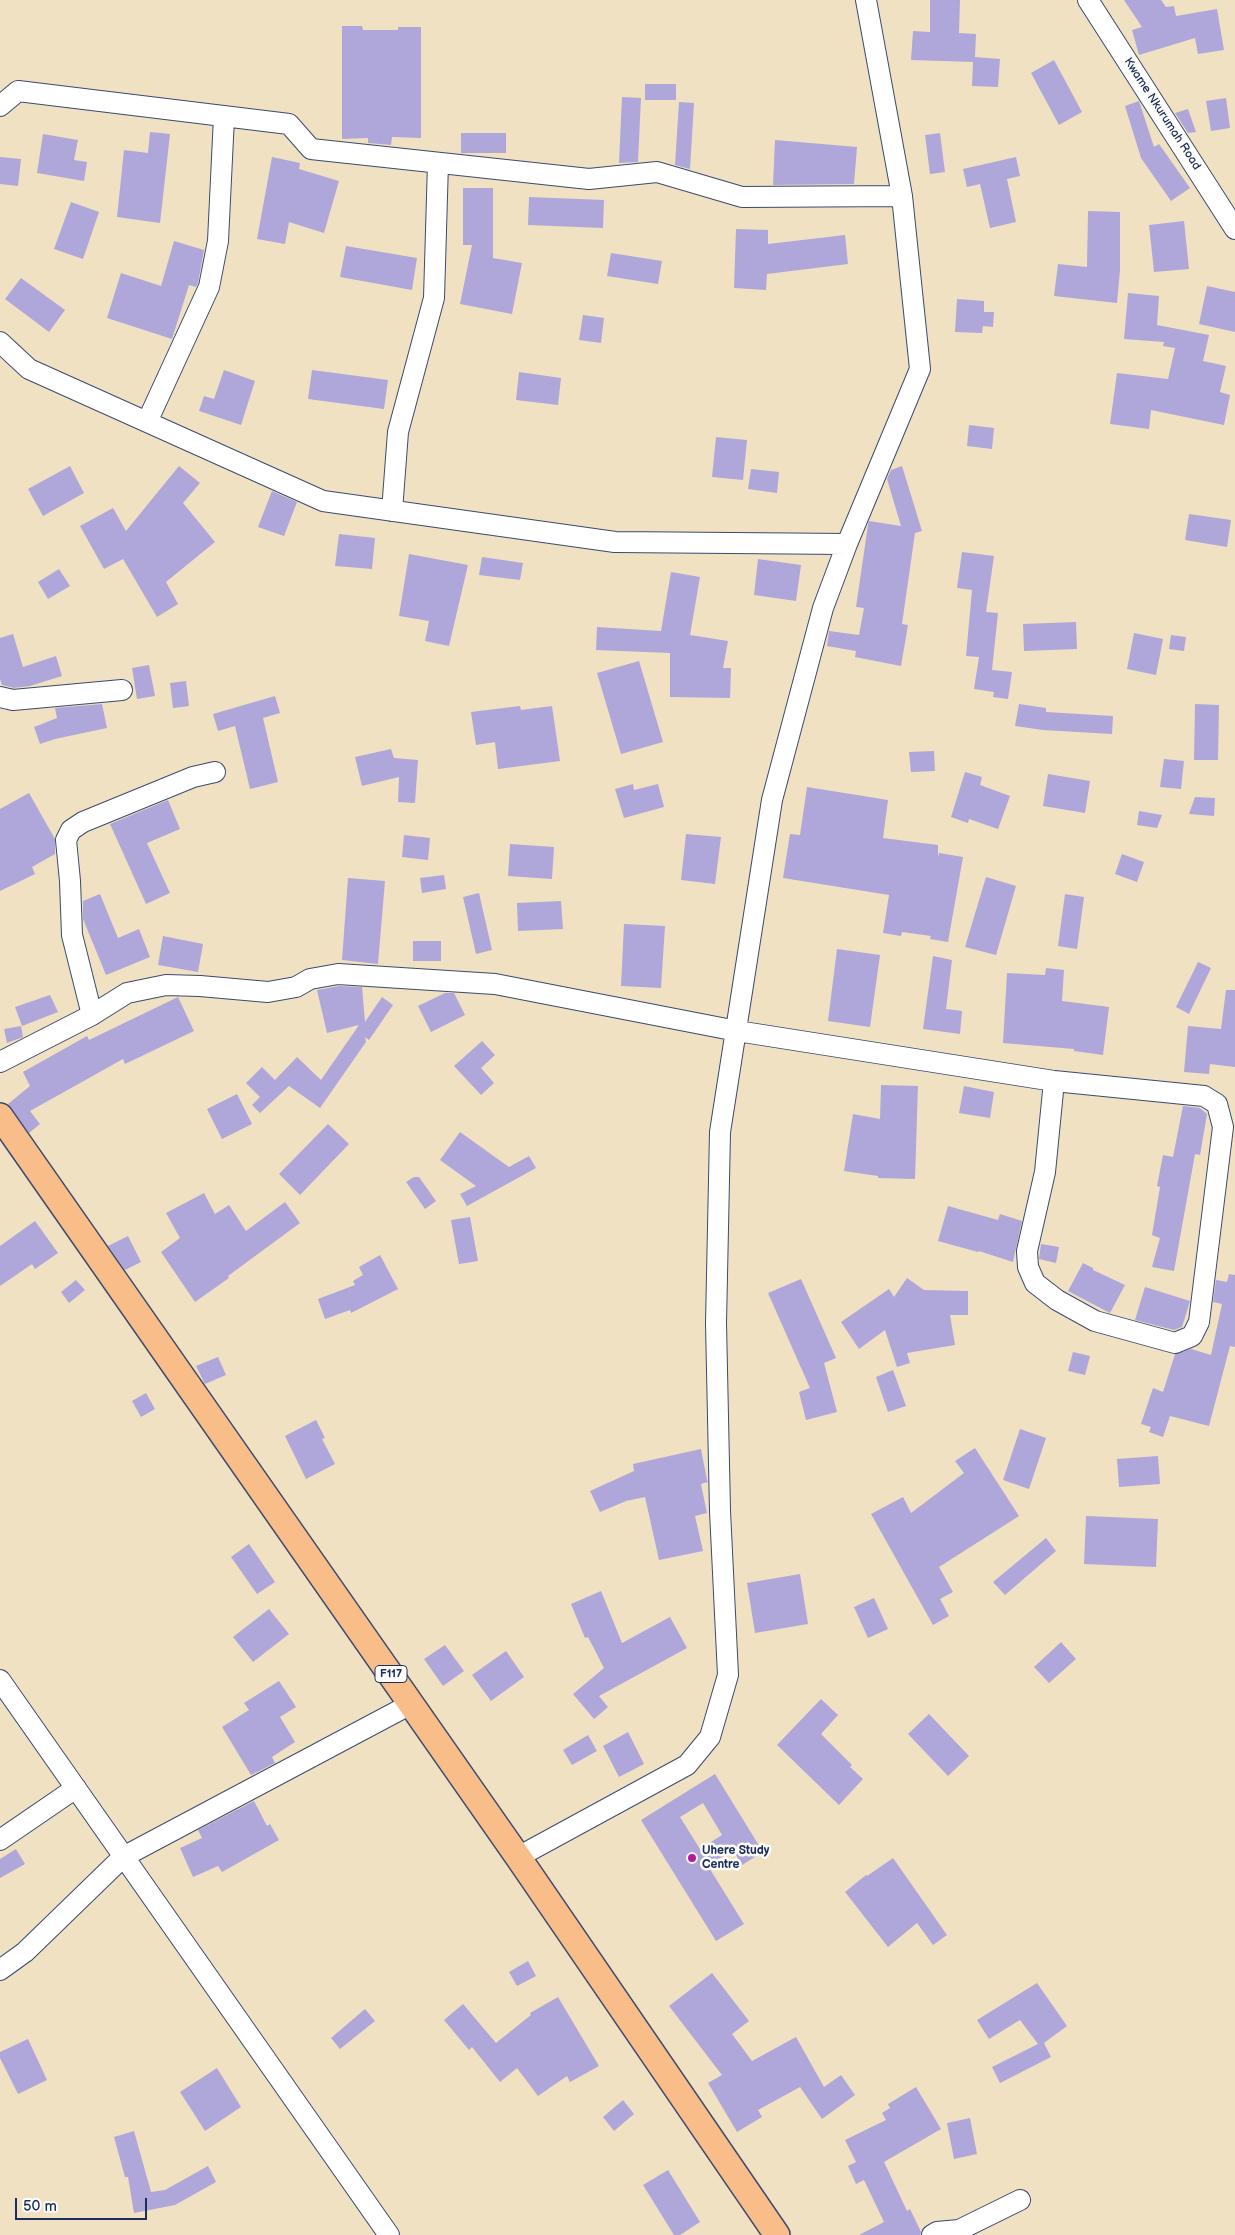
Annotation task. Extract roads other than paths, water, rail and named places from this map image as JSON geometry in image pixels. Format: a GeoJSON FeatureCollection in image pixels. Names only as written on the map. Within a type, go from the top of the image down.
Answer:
{"type":"FeatureCollection","features":[{"type":"Feature","properties":{"kind":"main road","name":"F117"},"geometry":{"type":"LineString","coordinates":[[0,1116],[412,1704],[777,2235]]}},
{"type":"Feature","properties":{"kind":"street"},"geometry":{"type":"LineString","coordinates":[[518,1857],[686,1765],[710,1737],[728,1675],[720,1511],[716,1323],[720,1132],[772,800],[823,608],[847,544],[920,370],[902,196],[866,0]]}},
{"type":"Feature","properties":{"kind":"street","name":"Kwame Nkurumah Road"},"geometry":{"type":"LineString","coordinates":[[1088,0],[1235,229]]}},
{"type":"Feature","properties":{"kind":"street"},"geometry":{"type":"LineString","coordinates":[[0,106],[18,91],[224,116],[289,124],[311,149],[589,179],[657,172],[742,197],[902,196]]}},
{"type":"Feature","properties":{"kind":"street"},"geometry":{"type":"LineString","coordinates":[[147,422],[209,287],[218,241],[224,116]]}},
{"type":"Feature","properties":{"kind":"street"},"geometry":{"type":"LineString","coordinates":[[392,510],[398,432],[434,298],[438,163]]}},
{"type":"Feature","properties":{"kind":"street"},"geometry":{"type":"LineString","coordinates":[[0,342],[29,369],[323,501],[615,542],[847,544]]}},
{"type":"Feature","properties":{"kind":"street"},"geometry":{"type":"LineString","coordinates":[[0,696],[13,700],[122,690]]}},
{"type":"Feature","properties":{"kind":"street"},"geometry":{"type":"LineString","coordinates":[[92,1015],[72,934],[66,840],[71,830],[83,822],[185,780],[215,772]]}},
{"type":"Feature","properties":{"kind":"street"},"geometry":{"type":"LineString","coordinates":[[0,1062],[92,1015],[127,992],[166,985],[268,992],[296,987],[310,979],[338,974],[496,984],[737,1031],[1054,1081],[1204,1096],[1217,1104],[1223,1127],[1200,1322],[1192,1336],[1175,1344],[1095,1321],[1057,1300],[1035,1283],[1028,1267],[1027,1251],[1045,1172],[1053,1108],[1054,1081]]}},
{"type":"Feature","properties":{"kind":"street"},"geometry":{"type":"LineString","coordinates":[[0,1680],[389,2235]]}},
{"type":"Feature","properties":{"kind":"street"},"geometry":{"type":"LineString","coordinates":[[0,1970],[25,1952],[123,1857],[412,1704]]}},
{"type":"Feature","properties":{"kind":"street"},"geometry":{"type":"LineString","coordinates":[[0,1840],[76,1788]]}},
{"type":"Feature","properties":{"kind":"street"},"geometry":{"type":"LineString","coordinates":[[932,2235],[937,2232],[959,2230],[1020,2200]]}},
{"type":"Feature","properties":{"kind":"place","name":"Uhere Study Centre"},"geometry":{"type":"Point","coordinates":[692,1858]}}]}
